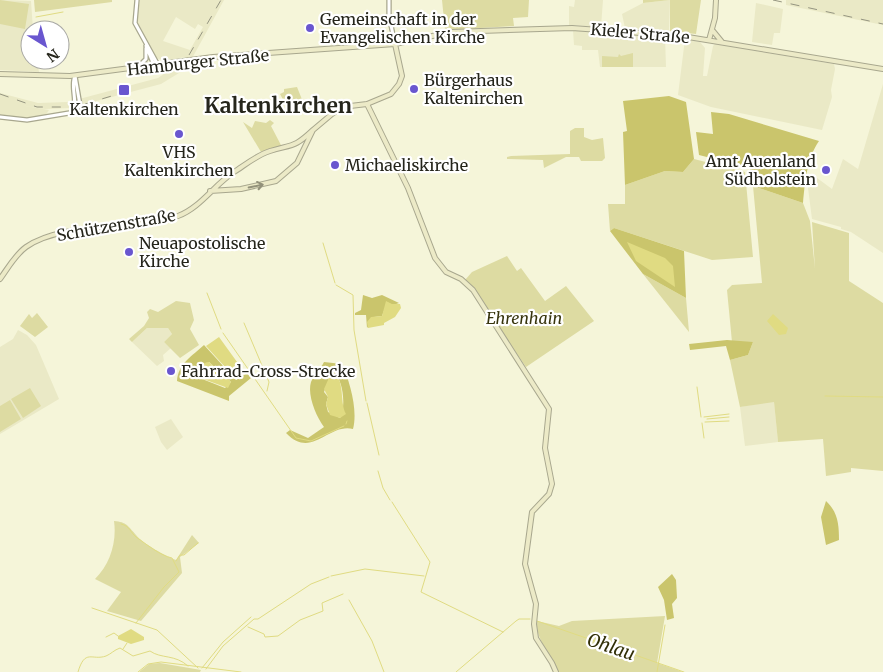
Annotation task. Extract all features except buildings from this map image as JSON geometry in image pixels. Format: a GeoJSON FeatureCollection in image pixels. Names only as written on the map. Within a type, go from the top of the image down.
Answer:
{"type":"FeatureCollection","features":[{"type":"Feature","properties":{"kind":"main road"},"geometry":{"type":"LineString","coordinates":[[710,40],[716,0]]}},
{"type":"Feature","properties":{"kind":"main road"},"geometry":{"type":"LineString","coordinates":[[710,40],[713,24]]}},
{"type":"Feature","properties":{"kind":"main road","name":"Kieler Straße"},"geometry":{"type":"LineString","coordinates":[[396,44],[451,32],[560,28],[630,30],[710,40],[883,69]]}},
{"type":"Feature","properties":{"kind":"main road"},"geometry":{"type":"LineString","coordinates":[[713,31],[722,42]]}},
{"type":"Feature","properties":{"kind":"main road","name":"Hamburger Straße"},"geometry":{"type":"LineString","coordinates":[[0,74],[75,76],[213,57],[396,44]]}},
{"type":"Feature","properties":{"kind":"main road"},"geometry":{"type":"LineString","coordinates":[[216,187],[260,156],[292,147],[340,108],[376,101],[391,94],[400,82],[402,70],[396,44]]}},
{"type":"Feature","properties":{"kind":"main road"},"geometry":{"type":"LineString","coordinates":[[373,114],[376,101]]}},
{"type":"Feature","properties":{"kind":"main road"},"geometry":{"type":"LineString","coordinates":[[368,103],[377,126],[408,188],[435,258],[446,272],[461,279],[473,290],[549,409],[545,448],[552,477],[551,489],[532,512],[525,569],[536,604],[534,624],[536,638],[556,672]]}},
{"type":"Feature","properties":{"kind":"main road"},"geometry":{"type":"LineString","coordinates":[[216,187],[241,189],[276,181],[297,163],[313,130]]}},
{"type":"Feature","properties":{"kind":"main road"},"geometry":{"type":"LineString","coordinates":[[301,141],[307,143]]}},
{"type":"Feature","properties":{"kind":"main road","name":"Schützenstraße"},"geometry":{"type":"LineString","coordinates":[[0,279],[22,251],[37,242],[65,233],[142,224],[176,216],[193,208],[208,192],[216,187]]}},
{"type":"Feature","properties":{"kind":"street"},"geometry":{"type":"LineString","coordinates":[[137,0],[135,23],[156,65]]}},
{"type":"Feature","properties":{"kind":"street"},"geometry":{"type":"LineString","coordinates":[[389,0],[389,16],[396,44]]}},
{"type":"Feature","properties":{"kind":"street"},"geometry":{"type":"LineString","coordinates":[[137,68],[146,59],[143,41]]}},
{"type":"Feature","properties":{"kind":"street"},"geometry":{"type":"LineString","coordinates":[[0,117],[27,120],[73,113],[80,104],[75,76]]}},
{"type":"Feature","properties":{"kind":"shaded area"},"geometry":{"type":"Polygon","coordinates":[[[0,0],[31,1],[32,20],[20,20],[20,70],[39,70],[39,72],[0,70],[0,0]]]}},
{"type":"Feature","properties":{"kind":"shaded area"},"geometry":{"type":"Polygon","coordinates":[[[140,0],[224,0],[190,62],[179,73],[161,84],[70,108],[45,109],[20,105],[49,110],[45,116],[16,118],[0,116],[0,93],[38,103],[68,102],[158,78],[183,61],[185,57],[163,61],[157,58],[136,21],[140,0]],[[176,17],[163,41],[190,50],[203,27],[198,24],[195,29],[176,17]]]}},
{"type":"Feature","properties":{"kind":"shaded area"},"geometry":{"type":"Polygon","coordinates":[[[575,0],[603,0],[601,27],[569,25],[569,6],[574,7],[575,0]]]}},
{"type":"Feature","properties":{"kind":"shaded area"},"geometry":{"type":"Polygon","coordinates":[[[670,0],[669,31],[625,28],[622,14],[643,3],[670,0]]]}},
{"type":"Feature","properties":{"kind":"shaded area"},"geometry":{"type":"Polygon","coordinates":[[[786,0],[883,0],[883,25],[786,5],[786,0]]]}},
{"type":"Feature","properties":{"kind":"shaded area"},"geometry":{"type":"Polygon","coordinates":[[[756,3],[783,9],[780,33],[774,33],[772,45],[752,42],[756,3]]]}},
{"type":"Feature","properties":{"kind":"shaded area"},"geometry":{"type":"Polygon","coordinates":[[[573,30],[619,31],[665,37],[666,67],[600,67],[598,50],[582,50],[582,46],[574,45],[573,30]]]}},
{"type":"Feature","properties":{"kind":"shaded area"},"geometry":{"type":"Polygon","coordinates":[[[685,39],[700,42],[705,48],[703,76],[707,76],[715,44],[834,64],[832,97],[822,130],[711,107],[678,95],[685,39]]]}},
{"type":"Feature","properties":{"kind":"shaded area"},"geometry":{"type":"Polygon","coordinates":[[[883,84],[883,253],[851,232],[841,229],[841,227],[812,219],[808,188],[813,175],[832,189],[843,159],[858,169],[883,84]]]}},
{"type":"Feature","properties":{"kind":"shaded area"},"geometry":{"type":"Polygon","coordinates":[[[669,96],[686,102],[694,159],[683,172],[665,171],[625,185],[623,132],[627,131],[623,101],[669,96]]]}},
{"type":"Feature","properties":{"kind":"shaded area"},"geometry":{"type":"Polygon","coordinates":[[[711,112],[729,114],[819,141],[809,163],[803,203],[753,186],[750,168],[699,155],[696,132],[713,134],[711,112]]]}},
{"type":"Feature","properties":{"kind":"shaded area"},"geometry":{"type":"Polygon","coordinates":[[[614,228],[684,251],[686,298],[643,274],[610,231],[614,228]]]}},
{"type":"Feature","properties":{"kind":"shaded area"},"geometry":{"type":"Polygon","coordinates":[[[627,242],[665,258],[673,266],[675,287],[636,261],[627,242]]]}},
{"type":"Feature","properties":{"kind":"shaded area"},"geometry":{"type":"Polygon","coordinates":[[[363,295],[372,298],[382,295],[399,303],[385,308],[382,316],[374,317],[367,328],[366,315],[355,315],[355,313],[361,310],[363,295]]]}},
{"type":"Feature","properties":{"kind":"shaded area"},"geometry":{"type":"Polygon","coordinates":[[[386,301],[392,304],[400,304],[401,308],[395,317],[384,323],[384,325],[368,328],[367,322],[371,317],[382,316],[386,301]]]}},
{"type":"Feature","properties":{"kind":"shaded area"},"geometry":{"type":"Polygon","coordinates":[[[773,314],[788,328],[786,334],[779,335],[767,321],[773,314]]]}},
{"type":"Feature","properties":{"kind":"shaded area"},"geometry":{"type":"Polygon","coordinates":[[[147,328],[168,328],[172,334],[164,342],[171,348],[163,355],[164,361],[157,366],[132,342],[147,328]]]}},
{"type":"Feature","properties":{"kind":"shaded area"},"geometry":{"type":"Polygon","coordinates":[[[18,330],[27,335],[36,345],[59,399],[0,434],[0,347],[13,339],[18,330]]]}},
{"type":"Feature","properties":{"kind":"shaded area"},"geometry":{"type":"Polygon","coordinates":[[[219,337],[245,373],[236,379],[206,346],[219,337]]]}},
{"type":"Feature","properties":{"kind":"shaded area"},"geometry":{"type":"Polygon","coordinates":[[[727,340],[753,342],[748,355],[730,360],[726,346],[690,350],[689,344],[727,340]]]}},
{"type":"Feature","properties":{"kind":"shaded area"},"geometry":{"type":"Polygon","coordinates":[[[204,345],[236,380],[247,373],[251,378],[229,396],[229,401],[177,381],[183,365],[204,345]],[[209,362],[197,377],[225,388],[231,382],[209,362]]]}},
{"type":"Feature","properties":{"kind":"shaded area"},"geometry":{"type":"Polygon","coordinates":[[[209,362],[231,382],[228,388],[195,376],[200,366],[209,362]]]}},
{"type":"Feature","properties":{"kind":"shaded area"},"geometry":{"type":"Polygon","coordinates":[[[324,362],[342,364],[348,379],[355,413],[353,429],[336,431],[312,442],[304,443],[295,440],[286,433],[290,430],[308,438],[324,427],[313,405],[310,387],[312,380],[324,362]],[[332,371],[324,392],[328,397],[326,404],[328,412],[340,418],[343,407],[343,393],[336,375],[332,371]]]}},
{"type":"Feature","properties":{"kind":"shaded area"},"geometry":{"type":"Polygon","coordinates":[[[332,371],[341,385],[346,414],[340,418],[330,415],[326,404],[328,397],[324,389],[332,371]]]}},
{"type":"Feature","properties":{"kind":"shaded area"},"geometry":{"type":"Polygon","coordinates":[[[774,401],[778,442],[745,446],[740,407],[774,401]]]}},
{"type":"Feature","properties":{"kind":"shaded area"},"geometry":{"type":"Polygon","coordinates":[[[171,419],[183,437],[167,450],[161,442],[155,427],[171,419]]]}},
{"type":"Feature","properties":{"kind":"shaded area"},"geometry":{"type":"Polygon","coordinates":[[[826,501],[837,519],[839,540],[826,545],[821,517],[826,501]]]}},
{"type":"Feature","properties":{"kind":"shaded area"},"geometry":{"type":"Polygon","coordinates":[[[672,574],[676,580],[677,598],[672,604],[674,618],[667,620],[664,600],[658,587],[672,574]]]}},
{"type":"Feature","properties":{"kind":"shaded area"},"geometry":{"type":"Polygon","coordinates":[[[131,629],[144,637],[144,640],[131,644],[118,639],[118,636],[131,629]]]}},
{"type":"Feature","properties":{"kind":"green space"},"geometry":{"type":"Polygon","coordinates":[[[0,0],[29,4],[26,20],[20,20],[20,28],[0,24],[0,0]]]}},
{"type":"Feature","properties":{"kind":"green space"},"geometry":{"type":"Polygon","coordinates":[[[34,0],[112,0],[112,2],[35,12],[34,0]]]}},
{"type":"Feature","properties":{"kind":"green space"},"geometry":{"type":"Polygon","coordinates":[[[442,0],[529,0],[528,17],[513,18],[514,26],[445,30],[442,0]]]}},
{"type":"Feature","properties":{"kind":"green space"},"geometry":{"type":"Polygon","coordinates":[[[643,0],[670,0],[643,3],[643,0]]]}},
{"type":"Feature","properties":{"kind":"green space"},"geometry":{"type":"Polygon","coordinates":[[[670,0],[701,0],[696,34],[670,31],[670,0]]]}},
{"type":"Feature","properties":{"kind":"green space"},"geometry":{"type":"Polygon","coordinates":[[[633,53],[633,67],[602,67],[602,56],[618,57],[619,54],[621,56],[633,53]]]}},
{"type":"Feature","properties":{"kind":"green space"},"geometry":{"type":"Polygon","coordinates":[[[297,87],[303,102],[287,107],[280,94],[284,92],[284,89],[297,87]]]}},
{"type":"Feature","properties":{"kind":"green space"},"geometry":{"type":"Polygon","coordinates":[[[270,120],[274,123],[271,126],[282,147],[261,152],[243,122],[252,128],[255,121],[266,123],[270,120]]]}},
{"type":"Feature","properties":{"kind":"green space"},"geometry":{"type":"Polygon","coordinates":[[[575,128],[584,128],[584,137],[592,140],[603,138],[605,158],[602,161],[581,161],[579,157],[566,157],[544,168],[543,160],[507,159],[507,157],[511,156],[570,154],[570,131],[575,128]]]}},
{"type":"Feature","properties":{"kind":"green space"},"geometry":{"type":"Polygon","coordinates":[[[694,159],[745,172],[753,257],[712,260],[614,228],[610,231],[608,204],[625,204],[625,185],[665,171],[683,172],[694,159]]]}},
{"type":"Feature","properties":{"kind":"green space"},"geometry":{"type":"Polygon","coordinates":[[[753,186],[803,203],[810,221],[815,269],[812,222],[849,233],[849,281],[883,303],[883,471],[851,468],[851,472],[826,476],[823,439],[778,442],[774,402],[740,407],[730,360],[748,355],[753,342],[732,342],[727,290],[732,285],[762,283],[753,186]]]}},
{"type":"Feature","properties":{"kind":"green space","name":"Ehrenhain"},"geometry":{"type":"Polygon","coordinates":[[[507,256],[517,271],[521,268],[545,301],[566,286],[594,321],[526,367],[465,280],[472,272],[507,256]]]}},
{"type":"Feature","properties":{"kind":"green space"},"geometry":{"type":"Polygon","coordinates":[[[643,274],[686,298],[689,332],[643,274]]]}},
{"type":"Feature","properties":{"kind":"green space"},"geometry":{"type":"Polygon","coordinates":[[[176,301],[190,303],[194,320],[190,329],[199,345],[180,358],[164,342],[172,334],[168,328],[147,328],[132,342],[129,339],[144,326],[149,318],[147,312],[150,309],[158,312],[176,301]]]}},
{"type":"Feature","properties":{"kind":"green space"},"geometry":{"type":"Polygon","coordinates":[[[37,313],[48,327],[35,337],[20,326],[29,314],[32,318],[37,313]]]}},
{"type":"Feature","properties":{"kind":"green space"},"geometry":{"type":"Polygon","coordinates":[[[30,388],[41,406],[23,418],[11,399],[30,388]]]}},
{"type":"Feature","properties":{"kind":"green space"},"geometry":{"type":"Polygon","coordinates":[[[10,400],[21,419],[0,432],[0,406],[10,400]]]}},
{"type":"Feature","properties":{"kind":"green space"},"geometry":{"type":"Polygon","coordinates":[[[114,521],[125,523],[144,542],[176,560],[192,535],[199,543],[180,557],[182,573],[141,621],[107,611],[121,592],[95,579],[105,567],[111,552],[115,529],[114,521]]]}},
{"type":"Feature","properties":{"kind":"green space"},"geometry":{"type":"Polygon","coordinates":[[[665,616],[657,663],[683,672],[557,672],[537,629],[537,621],[559,626],[572,621],[665,616]]]}},
{"type":"Feature","properties":{"kind":"green space"},"geometry":{"type":"Polygon","coordinates":[[[160,663],[201,670],[200,672],[139,672],[149,664],[160,663]]]}},
{"type":"Feature","properties":{"kind":"waterway"},"geometry":{"type":"LineString","coordinates":[[36,17],[63,12]]}},
{"type":"Feature","properties":{"kind":"waterway"},"geometry":{"type":"LineString","coordinates":[[323,243],[335,283]]}},
{"type":"Feature","properties":{"kind":"waterway"},"geometry":{"type":"LineString","coordinates":[[336,285],[353,295],[354,330],[366,401]]}},
{"type":"Feature","properties":{"kind":"waterway"},"geometry":{"type":"LineString","coordinates":[[207,293],[221,329]]}},
{"type":"Feature","properties":{"kind":"waterway"},"geometry":{"type":"LineString","coordinates":[[244,323],[269,382],[267,391]]}},
{"type":"Feature","properties":{"kind":"waterway"},"geometry":{"type":"LineString","coordinates":[[223,333],[296,438],[311,441],[344,426]]}},
{"type":"Feature","properties":{"kind":"waterway"},"geometry":{"type":"LineString","coordinates":[[697,387],[701,417]]}},
{"type":"Feature","properties":{"kind":"waterway"},"geometry":{"type":"LineString","coordinates":[[825,396],[883,397]]}},
{"type":"Feature","properties":{"kind":"waterway"},"geometry":{"type":"LineString","coordinates":[[367,403],[379,455]]}},
{"type":"Feature","properties":{"kind":"waterway"},"geometry":{"type":"LineString","coordinates":[[704,417],[729,414]]}},
{"type":"Feature","properties":{"kind":"waterway"},"geometry":{"type":"LineString","coordinates":[[707,419],[729,417]]}},
{"type":"Feature","properties":{"kind":"waterway"},"geometry":{"type":"LineString","coordinates":[[705,422],[729,421]]}},
{"type":"Feature","properties":{"kind":"waterway"},"geometry":{"type":"LineString","coordinates":[[702,423],[704,438]]}},
{"type":"Feature","properties":{"kind":"waterway"},"geometry":{"type":"LineString","coordinates":[[378,471],[383,488],[390,500]]}},
{"type":"Feature","properties":{"kind":"waterway"},"geometry":{"type":"LineString","coordinates":[[392,502],[430,562],[421,592],[503,632]]}},
{"type":"Feature","properties":{"kind":"waterway"},"geometry":{"type":"LineString","coordinates":[[121,524],[126,526],[136,537],[163,555],[172,558],[179,572],[164,587],[136,623]]}},
{"type":"Feature","properties":{"kind":"waterway"},"geometry":{"type":"LineString","coordinates":[[176,561],[180,555],[184,555],[198,543]]}},
{"type":"Feature","properties":{"kind":"waterway"},"geometry":{"type":"LineString","coordinates":[[331,576],[365,569],[424,576]]}},
{"type":"Feature","properties":{"kind":"waterway"},"geometry":{"type":"LineString","coordinates":[[206,669],[223,646],[254,619],[258,619],[311,584],[329,577]]}},
{"type":"Feature","properties":{"kind":"waterway"},"geometry":{"type":"LineString","coordinates":[[248,627],[264,634],[265,637],[278,636],[300,620],[323,611],[322,603],[343,594]]}},
{"type":"Feature","properties":{"kind":"waterway"},"geometry":{"type":"LineString","coordinates":[[349,600],[372,641],[384,672]]}},
{"type":"Feature","properties":{"kind":"waterway"},"geometry":{"type":"LineString","coordinates":[[92,608],[157,630],[198,668]]}},
{"type":"Feature","properties":{"kind":"waterway"},"geometry":{"type":"LineString","coordinates":[[202,668],[223,642],[251,617]]}},
{"type":"Feature","properties":{"kind":"waterway","name":"Ohlau"},"geometry":{"type":"LineString","coordinates":[[456,672],[516,621],[519,619],[530,619]]}},
{"type":"Feature","properties":{"kind":"waterway","name":"Ohlau"},"geometry":{"type":"LineString","coordinates":[[537,621],[684,672]]}},
{"type":"Feature","properties":{"kind":"waterway"},"geometry":{"type":"LineString","coordinates":[[657,672],[665,625]]}},
{"type":"Feature","properties":{"kind":"waterway"},"geometry":{"type":"LineString","coordinates":[[106,637],[114,633],[118,636]]}},
{"type":"Feature","properties":{"kind":"waterway"},"geometry":{"type":"LineString","coordinates":[[123,649],[127,643]]}},
{"type":"Feature","properties":{"kind":"waterway"},"geometry":{"type":"LineString","coordinates":[[78,672],[83,660],[86,658],[106,656],[120,648],[133,656],[150,651],[173,658],[188,666]]}},
{"type":"Feature","properties":{"kind":"waterway","name":"Ohlau"},"geometry":{"type":"LineString","coordinates":[[138,672],[148,664],[161,662],[241,672]]}},
{"type":"Feature","properties":{"kind":"railway"},"geometry":{"type":"LineString","coordinates":[[189,55],[221,0]]}},
{"type":"Feature","properties":{"kind":"railway"},"geometry":{"type":"LineString","coordinates":[[773,0],[883,24]]}},
{"type":"Feature","properties":{"kind":"railway"},"geometry":{"type":"LineString","coordinates":[[0,94],[37,107],[68,107]]}},
{"type":"Feature","properties":{"kind":"railway"},"geometry":{"type":"LineString","coordinates":[[85,104],[115,95]]}},
{"type":"Feature","properties":{"kind":"place","name":"Gemeinschaft in der Evangelischen Kirche"},"geometry":{"type":"Point","coordinates":[310,28]}},
{"type":"Feature","properties":{"kind":"place","name":"Bürgerhaus Kaltenirchen"},"geometry":{"type":"Point","coordinates":[414,89]}},
{"type":"Feature","properties":{"kind":"place","name":"Kaltenkirchen"},"geometry":{"type":"Point","coordinates":[124,90]}},
{"type":"Feature","properties":{"kind":"place","name":"VHS Kaltenkirchen"},"geometry":{"type":"Point","coordinates":[179,134]}},
{"type":"Feature","properties":{"kind":"place","name":"Michaeliskirche"},"geometry":{"type":"Point","coordinates":[335,165]}},
{"type":"Feature","properties":{"kind":"place","name":"Amt Auenland Südholstein"},"geometry":{"type":"Point","coordinates":[826,170]}},
{"type":"Feature","properties":{"kind":"place","name":"Neuapostolische Kirche"},"geometry":{"type":"Point","coordinates":[129,252]}},
{"type":"Feature","properties":{"kind":"place","name":"Fahrrad-Cross-Strecke"},"geometry":{"type":"Point","coordinates":[171,371]}},
{"type":"Feature","properties":{"kind":"district","name":"Kaltenkirchen"},"geometry":{"type":"Point","coordinates":[278,106]}}]}
